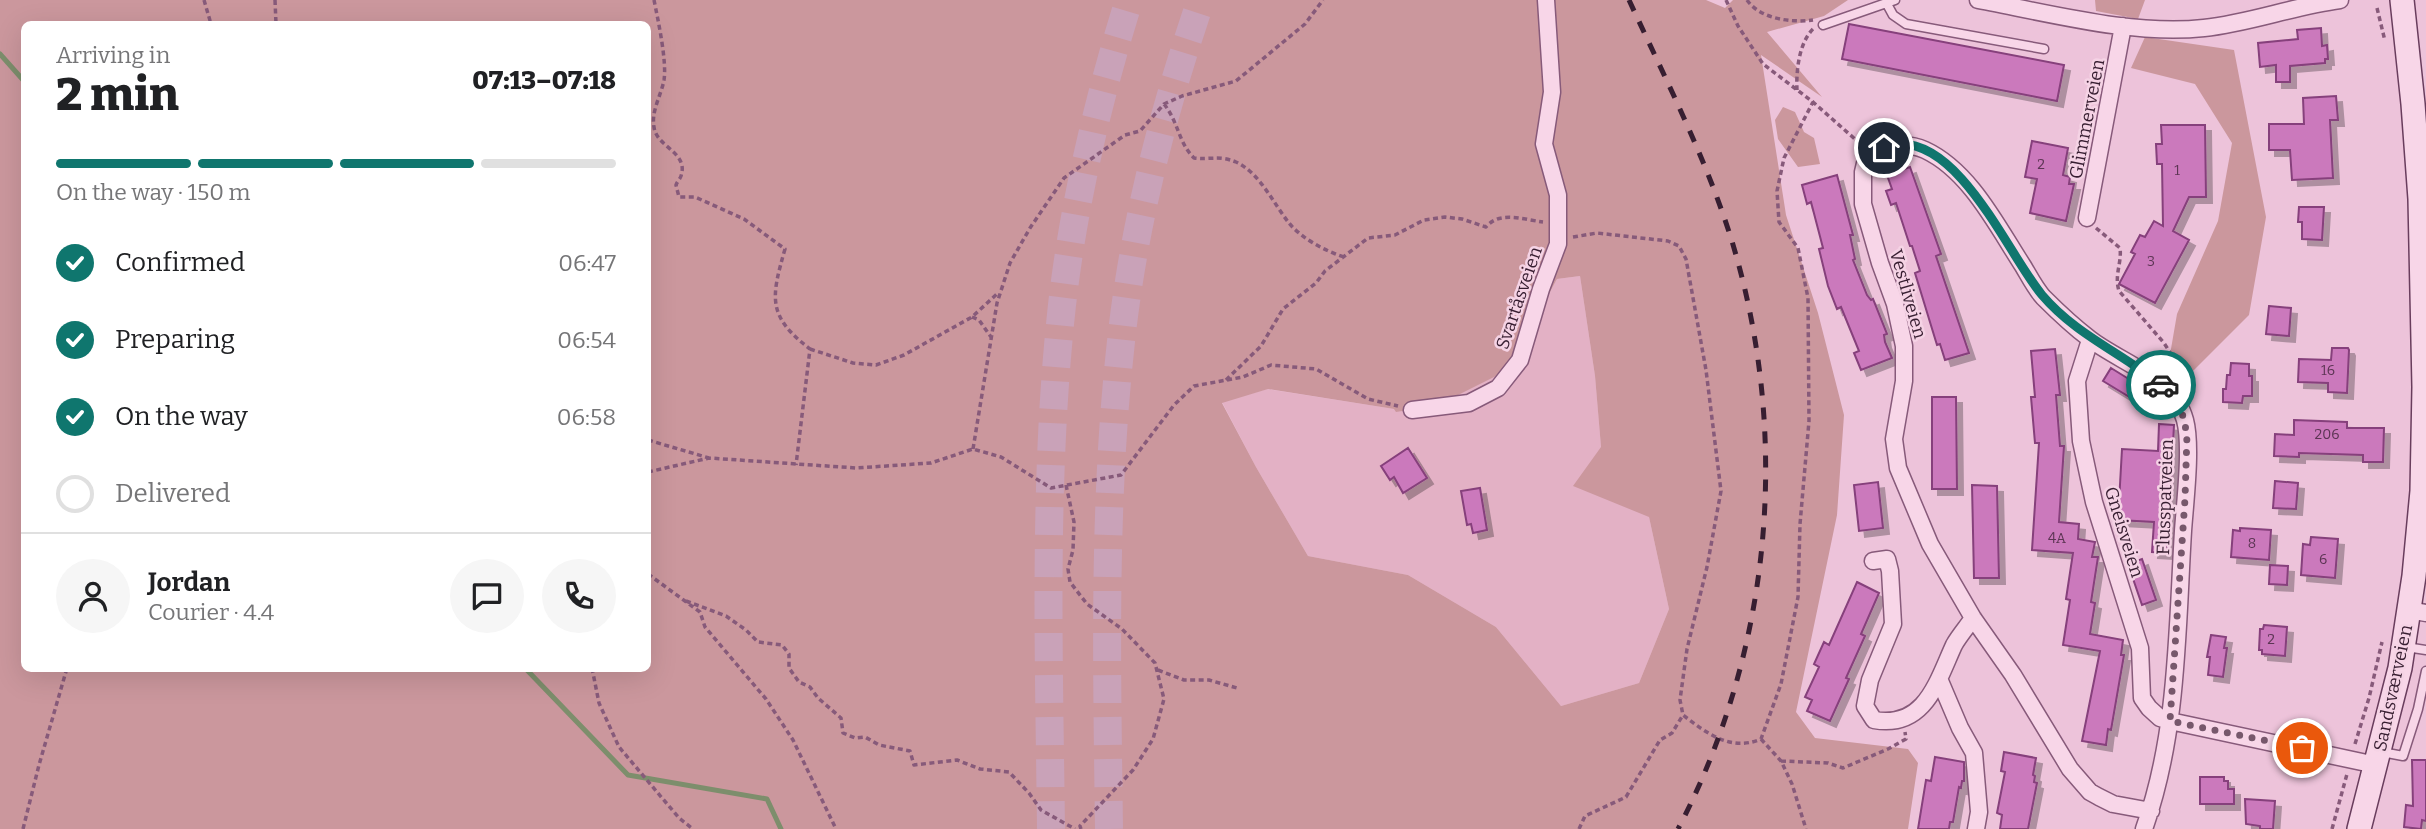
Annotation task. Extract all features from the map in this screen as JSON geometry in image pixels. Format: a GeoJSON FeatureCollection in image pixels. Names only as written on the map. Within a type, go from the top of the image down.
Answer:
{"type":"FeatureCollection","features":[{"type":"Feature","properties":{"kind":"main road","name":"Sandsværveien"},"geometry":{"type":"LineString","coordinates":[[2359,829],[2396,687],[2393,643],[2417,611],[2424,417],[2422,170],[2402,0]]}},
{"type":"Feature","properties":{"kind":"street","name":"Svartåsveien"},"geometry":{"type":"LineString","coordinates":[[1412,410],[1469,403],[1498,388],[1520,360],[1558,242],[1558,195],[1544,144],[1552,92],[1546,0]]}},
{"type":"Feature","properties":{"kind":"street"},"geometry":{"type":"LineString","coordinates":[[1978,0],[2150,29],[2203,28],[2282,5],[2340,0]]}},
{"type":"Feature","properties":{"kind":"street","name":"Glimmerveien"},"geometry":{"type":"LineString","coordinates":[[2087,218],[2123,26]]}},
{"type":"Feature","properties":{"kind":"street"},"geometry":{"type":"LineString","coordinates":[[1868,151],[1900,144],[1924,150],[1957,173],[1984,206],[2042,295],[2090,340]]}},
{"type":"Feature","properties":{"kind":"street","name":"Vestliveien"},"geometry":{"type":"LineString","coordinates":[[1868,151],[1863,172],[1863,204],[1895,304],[1905,346],[1904,381],[1894,439],[1898,468],[1930,544],[1973,618],[2013,675],[2064,761],[2080,781],[2090,792],[2113,804],[2151,811]]}},
{"type":"Feature","properties":{"kind":"street","name":"Flusspatveien"},"geometry":{"type":"LineString","coordinates":[[2090,340],[2152,378],[2177,401],[2185,418],[2187,434],[2170,721],[2151,811],[2144,829]]}},
{"type":"Feature","properties":{"kind":"street","name":"Gneisveien"},"geometry":{"type":"LineString","coordinates":[[2090,340],[2077,381],[2081,441],[2086,465],[2094,502],[2140,648],[2142,698],[2154,713],[2170,721]]}},
{"type":"Feature","properties":{"kind":"street"},"geometry":{"type":"LineString","coordinates":[[1873,561],[1887,559],[1893,624],[1870,680],[1865,706],[1874,720],[1888,723],[1904,719],[1930,699],[1955,643],[1973,618]]}},
{"type":"Feature","properties":{"kind":"street"},"geometry":{"type":"LineString","coordinates":[[1940,681],[1960,728],[1975,752],[1979,812],[1976,829]]}},
{"type":"Feature","properties":{"kind":"street"},"geometry":{"type":"LineString","coordinates":[[2170,721],[2378,758]]}},
{"type":"Feature","properties":{"kind":"lane"},"geometry":{"type":"LineString","coordinates":[[1823,25],[1891,2],[1893,15],[1906,24],[2045,49]]}},
{"type":"Feature","properties":{"kind":"lane"},"geometry":{"type":"LineString","coordinates":[[2393,643],[2426,650]]}},
{"type":"Feature","properties":{"kind":"lane"},"geometry":{"type":"LineString","coordinates":[[2378,758],[2403,756],[2418,709],[2426,671]]}},
{"type":"Feature","properties":{"kind":"path"},"geometry":{"type":"LineString","coordinates":[[204,0],[210,21]]}},
{"type":"Feature","properties":{"kind":"path"},"geometry":{"type":"LineString","coordinates":[[275,0],[276,21]]}},
{"type":"Feature","properties":{"kind":"path"},"geometry":{"type":"LineString","coordinates":[[654,0],[664,78],[653,126],[658,136],[675,151],[681,162],[681,178],[676,185],[678,197],[695,197],[744,219],[785,249],[777,277],[775,299],[780,320],[789,333],[810,349],[853,363],[876,365],[904,355],[972,317],[1001,291]]}},
{"type":"Feature","properties":{"kind":"path"},"geometry":{"type":"LineString","coordinates":[[973,449],[991,337],[1010,263],[1064,178],[1125,135],[1140,131],[1164,104],[1182,96],[1236,81],[1306,24],[1323,0]]}},
{"type":"Feature","properties":{"kind":"path"},"geometry":{"type":"LineString","coordinates":[[1726,0],[1738,26],[1763,64],[1813,102],[1868,151]]}},
{"type":"Feature","properties":{"kind":"path"},"geometry":{"type":"LineString","coordinates":[[1747,0],[1753,9],[1781,20],[1817,20],[1823,25],[1810,30],[1803,44],[1796,79],[1797,90]]}},
{"type":"Feature","properties":{"kind":"path"},"geometry":{"type":"LineString","coordinates":[[2376,8],[2387,51]]}},
{"type":"Feature","properties":{"kind":"path"},"geometry":{"type":"LineString","coordinates":[[1683,715],[1715,738],[1751,744],[1761,739],[1781,684],[1798,597],[1800,524],[1809,422],[1808,298],[1798,248],[1779,222],[1777,191],[1784,158],[1813,102]]}},
{"type":"Feature","properties":{"kind":"path"},"geometry":{"type":"LineString","coordinates":[[1164,104],[1176,121],[1187,151],[1194,158],[1208,156],[1225,159],[1251,172],[1291,226],[1314,243],[1343,257]]}},
{"type":"Feature","properties":{"kind":"path"},"geometry":{"type":"LineString","coordinates":[[1226,380],[1261,346],[1283,309],[1316,283],[1325,271],[1368,238],[1395,234],[1424,220],[1446,217],[1486,227],[1490,223],[1514,216],[1529,221],[1543,221],[1558,242],[1597,233],[1647,237],[1679,246],[1686,259],[1706,369],[1721,491],[1707,567],[1687,649],[1680,700],[1683,715],[1672,733],[1660,740],[1626,797],[1585,816],[1579,829]]}},
{"type":"Feature","properties":{"kind":"path"},"geometry":{"type":"LineString","coordinates":[[2087,218],[2100,233],[2115,241],[2120,248],[2116,281],[2119,291],[2164,343],[2188,385]]}},
{"type":"Feature","properties":{"kind":"path"},"geometry":{"type":"LineString","coordinates":[[972,317],[979,320],[991,337]]}},
{"type":"Feature","properties":{"kind":"path"},"geometry":{"type":"LineString","coordinates":[[796,465],[810,349]]}},
{"type":"Feature","properties":{"kind":"path"},"geometry":{"type":"LineString","coordinates":[[651,441],[709,458],[856,468],[931,463],[973,449],[1001,457],[1051,488],[1121,475],[1174,405],[1194,386],[1243,377],[1271,365],[1316,369],[1368,399],[1412,410]]}},
{"type":"Feature","properties":{"kind":"path"},"geometry":{"type":"LineString","coordinates":[[651,471],[709,458]]}},
{"type":"Feature","properties":{"kind":"path"},"geometry":{"type":"LineString","coordinates":[[1066,485],[1074,522],[1073,550],[1068,569],[1070,582],[1087,604],[1122,629],[1155,663],[1164,699],[1153,738],[1133,769],[1080,826],[1081,829]]}},
{"type":"Feature","properties":{"kind":"path"},"geometry":{"type":"LineString","coordinates":[[651,576],[700,612],[705,627],[766,699],[793,740],[836,829]]}},
{"type":"Feature","properties":{"kind":"path"},"geometry":{"type":"LineString","coordinates":[[686,601],[726,615],[758,642],[782,645],[789,654],[789,668],[799,682],[810,687],[818,698],[841,718],[843,733],[865,737],[879,745],[910,751],[915,765],[957,760],[980,769],[1009,772],[1041,810],[1075,829]]}},
{"type":"Feature","properties":{"kind":"path"},"geometry":{"type":"LineString","coordinates":[[2355,744],[2369,698],[2393,643]]}},
{"type":"Feature","properties":{"kind":"path"},"geometry":{"type":"LineString","coordinates":[[1158,670],[1184,680],[1209,680],[1237,688]]}},
{"type":"Feature","properties":{"kind":"path"},"geometry":{"type":"LineString","coordinates":[[23,829],[66,672]]}},
{"type":"Feature","properties":{"kind":"path"},"geometry":{"type":"LineString","coordinates":[[593,672],[599,702],[619,747],[679,818],[693,829]]}},
{"type":"Feature","properties":{"kind":"path"},"geometry":{"type":"LineString","coordinates":[[1781,761],[1828,764],[1843,768],[1906,739],[1904,719]]}},
{"type":"Feature","properties":{"kind":"path"},"geometry":{"type":"LineString","coordinates":[[1761,739],[1781,761],[1792,784],[1806,829]]}},
{"type":"Feature","properties":{"kind":"path"},"geometry":{"type":"LineString","coordinates":[[2332,829],[2348,771]]}},
{"type":"Feature","properties":{"kind":"shaded area"},"geometry":{"type":"Polygon","coordinates":[[[0,0],[1706,0],[1725,8],[1733,0],[1848,0],[1824,16],[1767,32],[1822,97],[1761,55],[1786,215],[1818,313],[1844,415],[1837,515],[1796,712],[1815,738],[1908,749],[1918,763],[1908,829],[0,829],[0,0]],[[1580,276],[1557,279],[1508,370],[1438,405],[1396,412],[1394,409],[1268,389],[1222,403],[1308,556],[1408,575],[1496,627],[1561,706],[1639,683],[1669,609],[1649,517],[1573,486],[1601,447],[1595,376],[1580,276]]]}},
{"type":"Feature","properties":{"kind":"shaded area"},"geometry":{"type":"Polygon","coordinates":[[[2095,0],[2145,0],[2138,19],[2096,11],[2095,0]]]}},
{"type":"Feature","properties":{"kind":"shaded area"},"geometry":{"type":"Polygon","coordinates":[[[2145,37],[2234,50],[2266,217],[2249,315],[2177,387],[2166,378],[2177,314],[2218,221],[2232,143],[2195,84],[2131,68],[2145,37]]]}},
{"type":"Feature","properties":{"kind":"shaded area"},"geometry":{"type":"Polygon","coordinates":[[[1783,107],[1795,112],[1804,132],[1814,138],[1820,164],[1798,167],[1778,139],[1775,120],[1783,107]]]}},
{"type":"Feature","properties":{"kind":"shaded area"},"geometry":{"type":"Polygon","coordinates":[[[1580,276],[1595,376],[1601,447],[1649,517],[1669,609],[1639,683],[1561,706],[1496,627],[1408,575],[1308,556],[1222,402],[1267,389],[1394,409],[1508,370],[1557,279],[1580,276]]]}},
{"type":"Feature","properties":{"kind":"building"},"geometry":{"type":"Polygon","coordinates":[[[1849,24],[2064,65],[2057,101],[1842,59],[1849,24]]]}},
{"type":"Feature","properties":{"kind":"building"},"geometry":{"type":"Polygon","coordinates":[[[2321,28],[2322,46],[2327,45],[2328,59],[2325,59],[2325,63],[2290,66],[2290,82],[2276,82],[2276,65],[2260,67],[2258,43],[2298,39],[2297,30],[2321,28]]]}},
{"type":"Feature","properties":{"kind":"building"},"geometry":{"type":"Polygon","coordinates":[[[2336,96],[2338,120],[2330,120],[2333,178],[2292,180],[2290,150],[2269,150],[2269,124],[2304,124],[2303,98],[2336,96]]]}},
{"type":"Feature","properties":{"kind":"building"},"geometry":{"type":"Polygon","coordinates":[[[2161,125],[2205,125],[2206,197],[2189,197],[2173,231],[2189,240],[2155,303],[2119,284],[2135,254],[2131,252],[2140,235],[2145,237],[2154,221],[2163,226],[2162,164],[2157,164],[2156,144],[2162,144],[2161,125]]]}},
{"type":"Feature","properties":{"kind":"building"},"geometry":{"type":"Polygon","coordinates":[[[2032,141],[2068,148],[2063,175],[2070,177],[2069,184],[2074,184],[2066,221],[2030,213],[2037,179],[2025,177],[2032,141]]]}},
{"type":"Feature","properties":{"kind":"building"},"geometry":{"type":"Polygon","coordinates":[[[1910,167],[1941,254],[1936,256],[1969,353],[1945,360],[1940,344],[1937,345],[1915,273],[1920,271],[1912,246],[1896,203],[1891,205],[1886,191],[1892,189],[1887,175],[1910,167]]]}},
{"type":"Feature","properties":{"kind":"building"},"geometry":{"type":"Polygon","coordinates":[[[1837,175],[1853,235],[1850,235],[1855,259],[1853,260],[1887,334],[1884,335],[1885,342],[1892,358],[1861,370],[1854,353],[1859,351],[1841,307],[1837,309],[1828,286],[1819,249],[1823,248],[1811,202],[1807,204],[1802,185],[1837,175]]]}},
{"type":"Feature","properties":{"kind":"building"},"geometry":{"type":"Polygon","coordinates":[[[2299,207],[2324,207],[2322,240],[2302,239],[2302,222],[2298,222],[2299,207]]]}},
{"type":"Feature","properties":{"kind":"building"},"geometry":{"type":"Polygon","coordinates":[[[2269,306],[2291,308],[2289,336],[2266,334],[2269,306]]]}},
{"type":"Feature","properties":{"kind":"building"},"geometry":{"type":"Polygon","coordinates":[[[2332,348],[2349,350],[2347,393],[2328,392],[2328,383],[2298,382],[2299,359],[2331,360],[2332,348]]]}},
{"type":"Feature","properties":{"kind":"building"},"geometry":{"type":"Polygon","coordinates":[[[2055,349],[2060,395],[2056,395],[2060,446],[2064,446],[2059,522],[2079,524],[2078,539],[2095,542],[2092,557],[2098,557],[2091,602],[2095,603],[2090,634],[2123,640],[2121,655],[2124,655],[2106,745],[2082,741],[2100,651],[2063,645],[2073,553],[2032,550],[2039,443],[2035,443],[2031,397],[2035,397],[2031,351],[2055,349]]]}},
{"type":"Feature","properties":{"kind":"building"},"geometry":{"type":"Polygon","coordinates":[[[2231,363],[2249,364],[2252,396],[2243,396],[2242,403],[2223,402],[2223,389],[2226,389],[2231,363]]]}},
{"type":"Feature","properties":{"kind":"building"},"geometry":{"type":"Polygon","coordinates":[[[2111,368],[2153,394],[2146,407],[2103,381],[2111,368]]]}},
{"type":"Feature","properties":{"kind":"building"},"geometry":{"type":"Polygon","coordinates":[[[1932,397],[1956,397],[1957,489],[1932,489],[1932,397]]]}},
{"type":"Feature","properties":{"kind":"building"},"geometry":{"type":"Polygon","coordinates":[[[2294,420],[2347,422],[2347,428],[2384,428],[2383,462],[2363,462],[2363,455],[2299,453],[2299,457],[2274,456],[2275,434],[2294,435],[2294,420]]]}},
{"type":"Feature","properties":{"kind":"building"},"geometry":{"type":"Polygon","coordinates":[[[2159,424],[2174,425],[2167,553],[2152,552],[2154,522],[2118,520],[2122,449],[2158,451],[2159,424]]]}},
{"type":"Feature","properties":{"kind":"building"},"geometry":{"type":"Polygon","coordinates":[[[1408,448],[1427,478],[1403,493],[1394,477],[1390,480],[1381,466],[1408,448]]]}},
{"type":"Feature","properties":{"kind":"building"},"geometry":{"type":"Polygon","coordinates":[[[2275,481],[2298,483],[2296,509],[2273,508],[2275,481]]]}},
{"type":"Feature","properties":{"kind":"building"},"geometry":{"type":"Polygon","coordinates":[[[1878,482],[1883,528],[1859,531],[1854,485],[1878,482]]]}},
{"type":"Feature","properties":{"kind":"building"},"geometry":{"type":"Polygon","coordinates":[[[1972,485],[1997,486],[1999,578],[1974,578],[1972,485]]]}},
{"type":"Feature","properties":{"kind":"building"},"geometry":{"type":"Polygon","coordinates":[[[1480,488],[1487,530],[1473,533],[1471,524],[1467,525],[1461,491],[1480,488]]]}},
{"type":"Feature","properties":{"kind":"building"},"geometry":{"type":"Polygon","coordinates":[[[2240,528],[2271,530],[2269,560],[2231,557],[2233,530],[2240,531],[2240,528]]]}},
{"type":"Feature","properties":{"kind":"building"},"geometry":{"type":"Polygon","coordinates":[[[2311,537],[2338,539],[2335,578],[2301,575],[2303,544],[2310,545],[2311,537]]]}},
{"type":"Feature","properties":{"kind":"building"},"geometry":{"type":"Polygon","coordinates":[[[2142,559],[2156,600],[2142,605],[2128,564],[2142,559]]]}},
{"type":"Feature","properties":{"kind":"building"},"geometry":{"type":"Polygon","coordinates":[[[2270,565],[2288,566],[2287,585],[2269,584],[2270,565]]]}},
{"type":"Feature","properties":{"kind":"building"},"geometry":{"type":"Polygon","coordinates":[[[1857,582],[1879,593],[1861,634],[1865,636],[1846,678],[1849,679],[1830,721],[1807,711],[1812,700],[1805,697],[1819,667],[1814,664],[1824,642],[1829,645],[1857,582]]]}},
{"type":"Feature","properties":{"kind":"building"},"geometry":{"type":"Polygon","coordinates":[[[2264,625],[2287,627],[2285,656],[2262,654],[2262,650],[2259,650],[2260,629],[2263,629],[2264,625]]]}},
{"type":"Feature","properties":{"kind":"building"},"geometry":{"type":"Polygon","coordinates":[[[2211,635],[2226,637],[2223,677],[2208,675],[2210,657],[2207,657],[2211,635]]]}},
{"type":"Feature","properties":{"kind":"building"},"geometry":{"type":"Polygon","coordinates":[[[2004,752],[2036,758],[2033,775],[2034,782],[2037,783],[2028,829],[2000,829],[2002,815],[1997,813],[2005,772],[2001,771],[2004,752]]]}},
{"type":"Feature","properties":{"kind":"building"},"geometry":{"type":"Polygon","coordinates":[[[1935,757],[1964,762],[1964,781],[1961,788],[1959,787],[1953,822],[1950,822],[1949,829],[1918,829],[1926,780],[1931,781],[1935,757]]]}},
{"type":"Feature","properties":{"kind":"building"},"geometry":{"type":"Polygon","coordinates":[[[2412,760],[2426,760],[2426,821],[2422,820],[2421,829],[2404,827],[2406,805],[2413,806],[2412,760]]]}},
{"type":"Feature","properties":{"kind":"building"},"geometry":{"type":"Polygon","coordinates":[[[2200,777],[2224,777],[2224,781],[2228,781],[2228,789],[2234,789],[2234,804],[2200,804],[2200,777]]]}},
{"type":"Feature","properties":{"kind":"building"},"geometry":{"type":"Polygon","coordinates":[[[2245,799],[2275,801],[2273,829],[2260,829],[2260,826],[2246,824],[2245,799]]]}},
{"type":"Feature","properties":{"kind":"waterway"},"geometry":{"type":"LineString","coordinates":[[0,54],[21,78]]}},
{"type":"Feature","properties":{"kind":"waterway"},"geometry":{"type":"LineString","coordinates":[[529,672],[628,775],[767,799],[781,829]]}},
{"type":"Feature","properties":{"kind":"tunnel"},"geometry":{"type":"LineString","coordinates":[[1051,829],[1050,501],[1062,305],[1088,151],[1129,0]]}},
{"type":"Feature","properties":{"kind":"tunnel"},"geometry":{"type":"LineString","coordinates":[[1109,829],[1109,530],[1120,351],[1132,262],[1150,173],[1201,0]]}},
{"type":"Feature","properties":{"kind":"railway"},"geometry":{"type":"LineString","coordinates":[[1629,0],[1684,118],[1731,238],[1750,312],[1761,387],[1766,463],[1763,539],[1752,614],[1735,688],[1710,760],[1678,829]]}},
{"type":"Feature","properties":{"kind":"way so far"},"geometry":{"type":"LineString","coordinates":[[2161,385],[2181,408],[2187,434],[2170,721],[2302,748]]}},
{"type":"Feature","properties":{"kind":"route"},"geometry":{"type":"LineString","coordinates":[[1884,148],[1900,144],[1924,150],[1957,173],[1984,206],[2042,295],[2090,340],[2161,385]]}}]}
